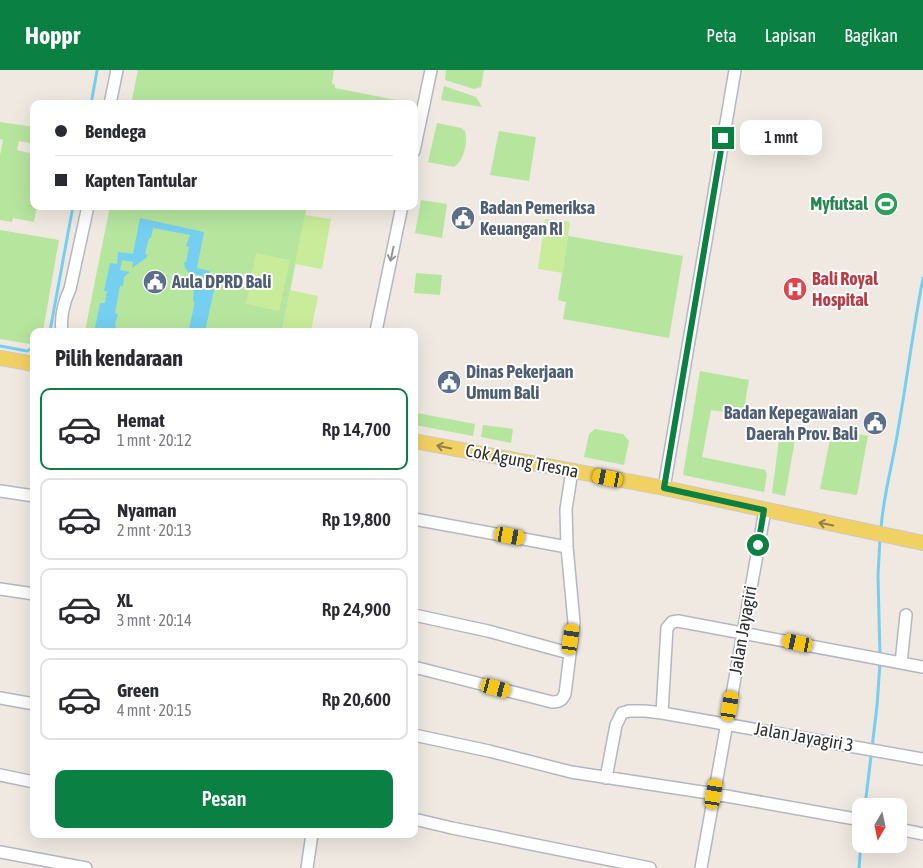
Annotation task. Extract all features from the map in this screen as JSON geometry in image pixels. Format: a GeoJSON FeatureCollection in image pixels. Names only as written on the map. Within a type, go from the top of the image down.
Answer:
{"type":"FeatureCollection","features":[{"type":"Feature","properties":{"kind":"main road"},"geometry":{"type":"LineString","coordinates":[[0,358],[30,363]]}},
{"type":"Feature","properties":{"kind":"main road","name":"Cok Agung Tresna"},"geometry":{"type":"LineString","coordinates":[[418,442],[664,488],[923,543]]}},
{"type":"Feature","properties":{"kind":"street"},"geometry":{"type":"LineString","coordinates":[[111,100],[117,70]]}},
{"type":"Feature","properties":{"kind":"street"},"geometry":{"type":"LineString","coordinates":[[418,132],[431,70]]}},
{"type":"Feature","properties":{"kind":"street"},"geometry":{"type":"LineString","coordinates":[[664,488],[735,70]]}},
{"type":"Feature","properties":{"kind":"street"},"geometry":{"type":"LineString","coordinates":[[63,328],[87,210]]}},
{"type":"Feature","properties":{"kind":"street"},"geometry":{"type":"LineString","coordinates":[[377,328],[401,210]]}},
{"type":"Feature","properties":{"kind":"street"},"geometry":{"type":"LineString","coordinates":[[418,668],[552,702],[559,702],[563,699],[574,622],[567,547],[566,509],[572,471]]}},
{"type":"Feature","properties":{"kind":"street"},"geometry":{"type":"LineString","coordinates":[[0,491],[30,495]]}},
{"type":"Feature","properties":{"kind":"street","name":"Jalan Jayagiri"},"geometry":{"type":"LineString","coordinates":[[701,868],[764,510]]}},
{"type":"Feature","properties":{"kind":"street"},"geometry":{"type":"LineString","coordinates":[[418,520],[567,547]]}},
{"type":"Feature","properties":{"kind":"street"},"geometry":{"type":"LineString","coordinates":[[0,589],[30,593]]}},
{"type":"Feature","properties":{"kind":"street"},"geometry":{"type":"LineString","coordinates":[[418,616],[569,653]]}},
{"type":"Feature","properties":{"kind":"street"},"geometry":{"type":"LineString","coordinates":[[901,663],[906,616]]}},
{"type":"Feature","properties":{"kind":"street"},"geometry":{"type":"LineString","coordinates":[[662,713],[668,628],[670,623],[678,621],[923,667]]}},
{"type":"Feature","properties":{"kind":"street"},"geometry":{"type":"LineString","coordinates":[[0,698],[30,703]]}},
{"type":"Feature","properties":{"kind":"street","name":"Jalan Jayagiri 3"},"geometry":{"type":"LineString","coordinates":[[606,778],[616,725],[622,713],[637,711],[662,713],[881,750],[923,759]]}},
{"type":"Feature","properties":{"kind":"street"},"geometry":{"type":"LineString","coordinates":[[418,736],[490,751],[571,772],[852,818]]}},
{"type":"Feature","properties":{"kind":"street"},"geometry":{"type":"LineString","coordinates":[[0,775],[30,781]]}},
{"type":"Feature","properties":{"kind":"street"},"geometry":{"type":"LineString","coordinates":[[418,820],[650,868]]}},
{"type":"Feature","properties":{"kind":"street"},"geometry":{"type":"LineString","coordinates":[[908,831],[923,834]]}},
{"type":"Feature","properties":{"kind":"street"},"geometry":{"type":"LineString","coordinates":[[307,868],[311,838]]}},
{"type":"Feature","properties":{"kind":"street"},"geometry":{"type":"LineString","coordinates":[[0,852],[86,868]]}},
{"type":"Feature","properties":{"kind":"green space"},"geometry":{"type":"Polygon","coordinates":[[[138,70],[334,70],[332,83],[335,85],[335,88],[396,100],[132,100],[138,70]]]}},
{"type":"Feature","properties":{"kind":"green space"},"geometry":{"type":"Polygon","coordinates":[[[446,70],[484,70],[481,87],[474,89],[445,80],[446,70]]]}},
{"type":"Feature","properties":{"kind":"green space"},"geometry":{"type":"Polygon","coordinates":[[[444,86],[476,97],[482,107],[441,100],[444,86]]]}},
{"type":"Feature","properties":{"kind":"green space"},"geometry":{"type":"Polygon","coordinates":[[[0,122],[30,126],[30,143],[19,141],[17,150],[30,153],[30,210],[36,210],[34,222],[13,218],[12,222],[0,220],[0,155],[3,140],[0,139],[0,122]]]}},
{"type":"Feature","properties":{"kind":"green space"},"geometry":{"type":"Polygon","coordinates":[[[437,123],[461,128],[465,131],[464,151],[454,167],[428,162],[437,123]]]}},
{"type":"Feature","properties":{"kind":"green space"},"geometry":{"type":"Polygon","coordinates":[[[499,131],[536,137],[529,181],[490,175],[499,131]]]}},
{"type":"Feature","properties":{"kind":"green space"},"geometry":{"type":"Polygon","coordinates":[[[421,200],[447,204],[442,238],[415,233],[421,200]]]}},
{"type":"Feature","properties":{"kind":"green space"},"geometry":{"type":"Polygon","coordinates":[[[109,210],[306,210],[283,328],[86,328],[109,210]]]}},
{"type":"Feature","properties":{"kind":"green space"},"geometry":{"type":"Polygon","coordinates":[[[305,215],[331,219],[322,269],[295,264],[305,215]]]}},
{"type":"Feature","properties":{"kind":"green space"},"geometry":{"type":"Polygon","coordinates":[[[545,219],[570,222],[563,273],[538,269],[545,219]]]}},
{"type":"Feature","properties":{"kind":"green space"},"geometry":{"type":"Polygon","coordinates":[[[0,230],[59,240],[44,328],[30,328],[30,344],[0,339],[0,230]]]}},
{"type":"Feature","properties":{"kind":"green space"},"geometry":{"type":"Polygon","coordinates":[[[568,236],[683,256],[669,338],[563,319],[566,302],[558,300],[568,236]]]}},
{"type":"Feature","properties":{"kind":"green space"},"geometry":{"type":"Polygon","coordinates":[[[256,253],[290,260],[279,311],[246,304],[256,253]]]}},
{"type":"Feature","properties":{"kind":"green space"},"geometry":{"type":"Polygon","coordinates":[[[416,273],[442,275],[440,295],[414,293],[416,273]]]}},
{"type":"Feature","properties":{"kind":"green space"},"geometry":{"type":"Polygon","coordinates":[[[290,290],[318,296],[312,328],[283,328],[290,290]]]}},
{"type":"Feature","properties":{"kind":"green space"},"geometry":{"type":"Polygon","coordinates":[[[700,371],[749,380],[743,415],[711,410],[702,457],[765,470],[767,474],[764,492],[683,475],[700,371]]]}},
{"type":"Feature","properties":{"kind":"green space"},"geometry":{"type":"Polygon","coordinates":[[[418,413],[475,424],[473,436],[418,426],[418,413]]]}},
{"type":"Feature","properties":{"kind":"green space"},"geometry":{"type":"Polygon","coordinates":[[[483,425],[513,429],[511,443],[481,437],[483,425]]]}},
{"type":"Feature","properties":{"kind":"green space"},"geometry":{"type":"Polygon","coordinates":[[[595,429],[623,434],[629,441],[624,465],[584,457],[589,434],[595,429]]]}},
{"type":"Feature","properties":{"kind":"green space"},"geometry":{"type":"Polygon","coordinates":[[[832,429],[868,436],[857,495],[820,489],[832,429]]]}},
{"type":"Feature","properties":{"kind":"green space"},"geometry":{"type":"Polygon","coordinates":[[[780,432],[796,435],[785,496],[772,493],[780,432]]]}},
{"type":"Feature","properties":{"kind":"water"},"geometry":{"type":"Polygon","coordinates":[[[140,218],[204,232],[197,268],[210,271],[208,284],[215,286],[206,328],[189,328],[195,302],[193,301],[194,285],[202,286],[203,276],[194,274],[193,278],[185,268],[184,262],[186,262],[189,247],[186,246],[190,235],[153,228],[145,254],[148,255],[146,258],[132,268],[133,262],[122,260],[120,270],[130,272],[124,277],[123,286],[120,286],[115,313],[118,314],[115,324],[116,328],[95,328],[100,303],[105,303],[107,291],[104,291],[110,263],[117,264],[118,252],[133,254],[140,218]]]}},
{"type":"Feature","properties":{"kind":"waterway"},"geometry":{"type":"LineString","coordinates":[[92,100],[97,71]]}},
{"type":"Feature","properties":{"kind":"waterway"},"geometry":{"type":"LineString","coordinates":[[51,328],[72,210]]}},
{"type":"Feature","properties":{"kind":"waterway"},"geometry":{"type":"LineString","coordinates":[[881,529],[923,278]]}},
{"type":"Feature","properties":{"kind":"waterway"},"geometry":{"type":"LineString","coordinates":[[0,346],[27,351],[30,349]]}},
{"type":"Feature","properties":{"kind":"waterway"},"geometry":{"type":"LineString","coordinates":[[880,538],[878,576],[880,656]]}},
{"type":"Feature","properties":{"kind":"waterway"},"geometry":{"type":"LineString","coordinates":[[866,798],[880,663]]}},
{"type":"Feature","properties":{"kind":"waterway"},"geometry":{"type":"LineString","coordinates":[[859,868],[860,853]]}},
{"type":"Feature","properties":{"kind":"place","name":"Myfutsal"},"geometry":{"type":"Point","coordinates":[886,204]}},
{"type":"Feature","properties":{"kind":"place","name":"Badan Pemeriksa Keuangan RI"},"geometry":{"type":"Point","coordinates":[463,218]}},
{"type":"Feature","properties":{"kind":"place","name":"Aula DPRD Bali"},"geometry":{"type":"Point","coordinates":[155,282]}},
{"type":"Feature","properties":{"kind":"place","name":"Bali Royal Hospital"},"geometry":{"type":"Point","coordinates":[795,289]}},
{"type":"Feature","properties":{"kind":"place","name":"Dinas Pekerjaan Umum Bali"},"geometry":{"type":"Point","coordinates":[449,382]}},
{"type":"Feature","properties":{"kind":"place","name":"Badan Kepegawaian Daerah Prov. Bali"},"geometry":{"type":"Point","coordinates":[875,423]}},
{"type":"Feature","properties":{"kind":"route"},"geometry":{"type":"LineString","coordinates":[[723,138],[664,488],[764,510],[758,545]]}}]}
